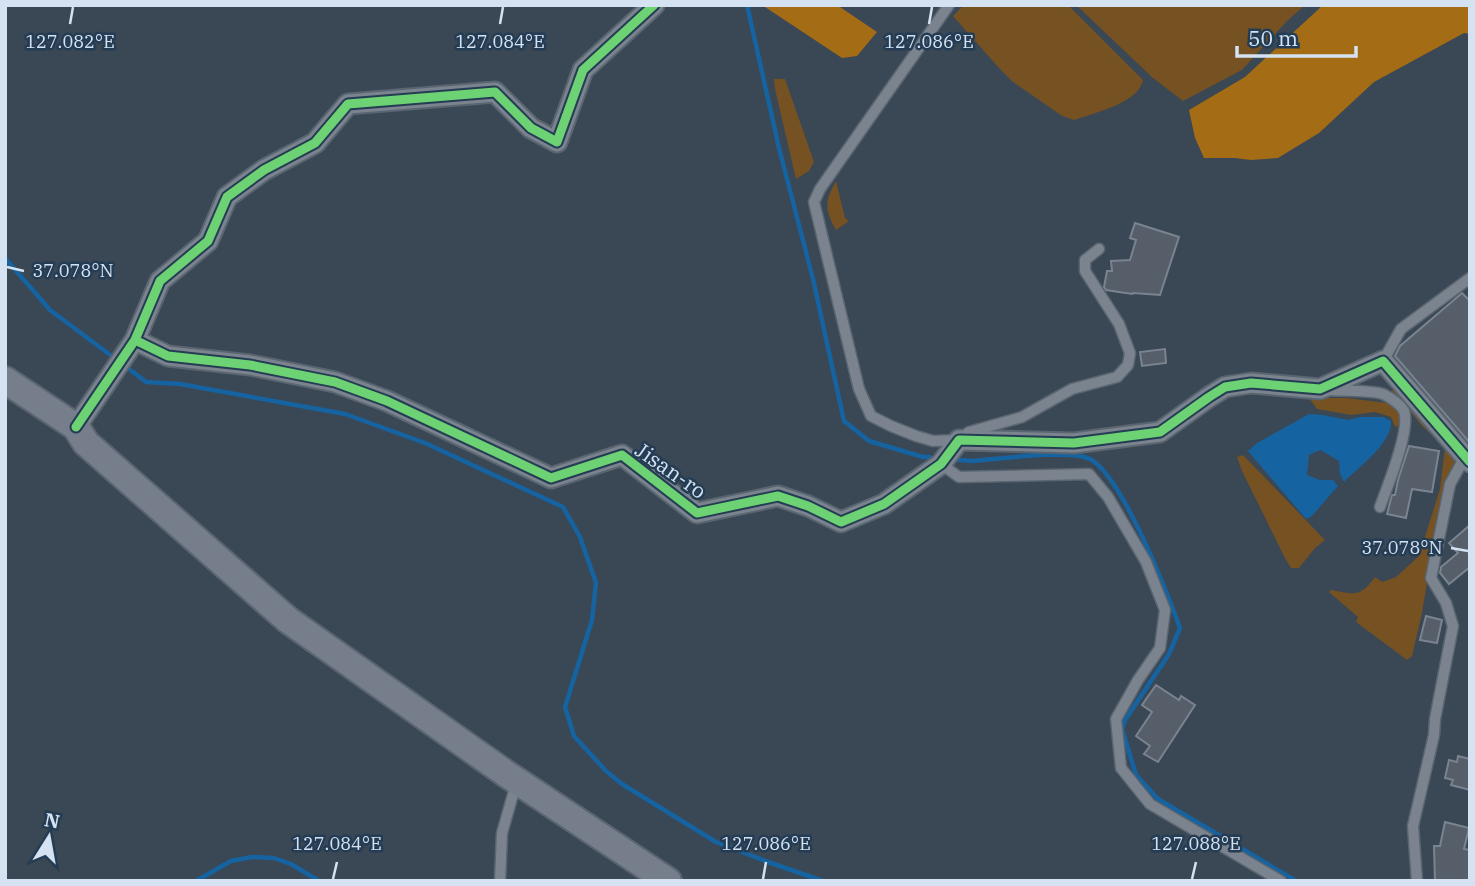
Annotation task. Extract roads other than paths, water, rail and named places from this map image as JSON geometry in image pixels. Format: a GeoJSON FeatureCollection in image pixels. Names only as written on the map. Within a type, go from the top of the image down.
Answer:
{"type":"FeatureCollection","features":[{"type":"Feature","properties":{"kind":"main road"},"geometry":{"type":"LineString","coordinates":[[5,380],[76,427],[86,443],[288,620],[517,780],[668,881]]}},
{"type":"Feature","properties":{"kind":"street"},"geometry":{"type":"LineString","coordinates":[[76,427],[130,346],[160,281],[208,240],[227,197],[264,170],[315,143],[348,104],[495,92],[531,128],[556,142],[583,70],[654,5]]}},
{"type":"Feature","properties":{"kind":"street","name":"Jisan-ro"},"geometry":{"type":"LineString","coordinates":[[130,346],[168,356],[250,365],[335,382],[387,401],[551,478],[622,455],[697,513],[778,496],[808,506],[841,522],[884,505],[941,464],[959,440],[1074,443],[1160,432],[1225,387],[1251,383],[1320,389],[1383,360]]}},
{"type":"Feature","properties":{"kind":"street"},"geometry":{"type":"LineString","coordinates":[[1383,360],[1468,460]]}},
{"type":"Feature","properties":{"kind":"lane","name":"Jisan-ro"},"geometry":{"type":"LineString","coordinates":[[949,5],[820,188],[814,202],[859,389],[872,416],[933,441],[959,440],[969,432],[1022,417],[1072,389],[1117,377],[1128,365],[1130,353],[1119,324],[1085,271],[1086,260],[1099,249]]}},
{"type":"Feature","properties":{"kind":"lane"},"geometry":{"type":"LineString","coordinates":[[1383,360],[1401,329],[1470,278]]}},
{"type":"Feature","properties":{"kind":"lane"},"geometry":{"type":"LineString","coordinates":[[1320,389],[1382,394],[1404,409],[1404,437],[1380,507]]}},
{"type":"Feature","properties":{"kind":"lane"},"geometry":{"type":"LineString","coordinates":[[1417,881],[1413,826],[1434,735],[1453,626],[1446,603],[1431,578],[1450,484],[1468,460]]}},
{"type":"Feature","properties":{"kind":"lane"},"geometry":{"type":"LineString","coordinates":[[941,464],[959,477],[1089,474],[1108,497],[1146,562],[1165,610],[1160,648],[1116,719],[1121,768],[1150,804],[1282,881]]}},
{"type":"Feature","properties":{"kind":"lane"},"geometry":{"type":"LineString","coordinates":[[500,881],[502,833],[517,780]]}},
{"type":"Feature","properties":{"kind":"water"},"geometry":{"type":"Polygon","coordinates":[[[1309,414],[1348,420],[1383,417],[1391,421],[1387,437],[1381,446],[1344,482],[1339,461],[1320,450],[1309,455],[1307,475],[1320,480],[1333,480],[1338,486],[1312,516],[1306,519],[1248,451],[1257,443],[1309,414]]]}},
{"type":"Feature","properties":{"kind":"waterway"},"geometry":{"type":"LineString","coordinates":[[747,5],[844,421],[869,441],[930,457]]}},
{"type":"Feature","properties":{"kind":"waterway"},"geometry":{"type":"LineString","coordinates":[[5,258],[50,310],[117,360]]}},
{"type":"Feature","properties":{"kind":"waterway"},"geometry":{"type":"LineString","coordinates":[[124,365],[146,382],[180,384],[345,414],[425,443],[563,507],[580,537],[596,583],[592,620],[565,707],[574,736],[606,771],[622,784],[716,842],[823,881]]}},
{"type":"Feature","properties":{"kind":"waterway"},"geometry":{"type":"LineString","coordinates":[[959,460],[1067,455],[1090,459],[1103,470],[1142,536],[1180,628],[1169,654],[1125,720],[1122,729],[1136,775],[1158,799],[1296,881]]}},
{"type":"Feature","properties":{"kind":"waterway"},"geometry":{"type":"LineString","coordinates":[[196,881],[231,861],[252,857],[274,858],[291,864],[319,881]]}}]}
